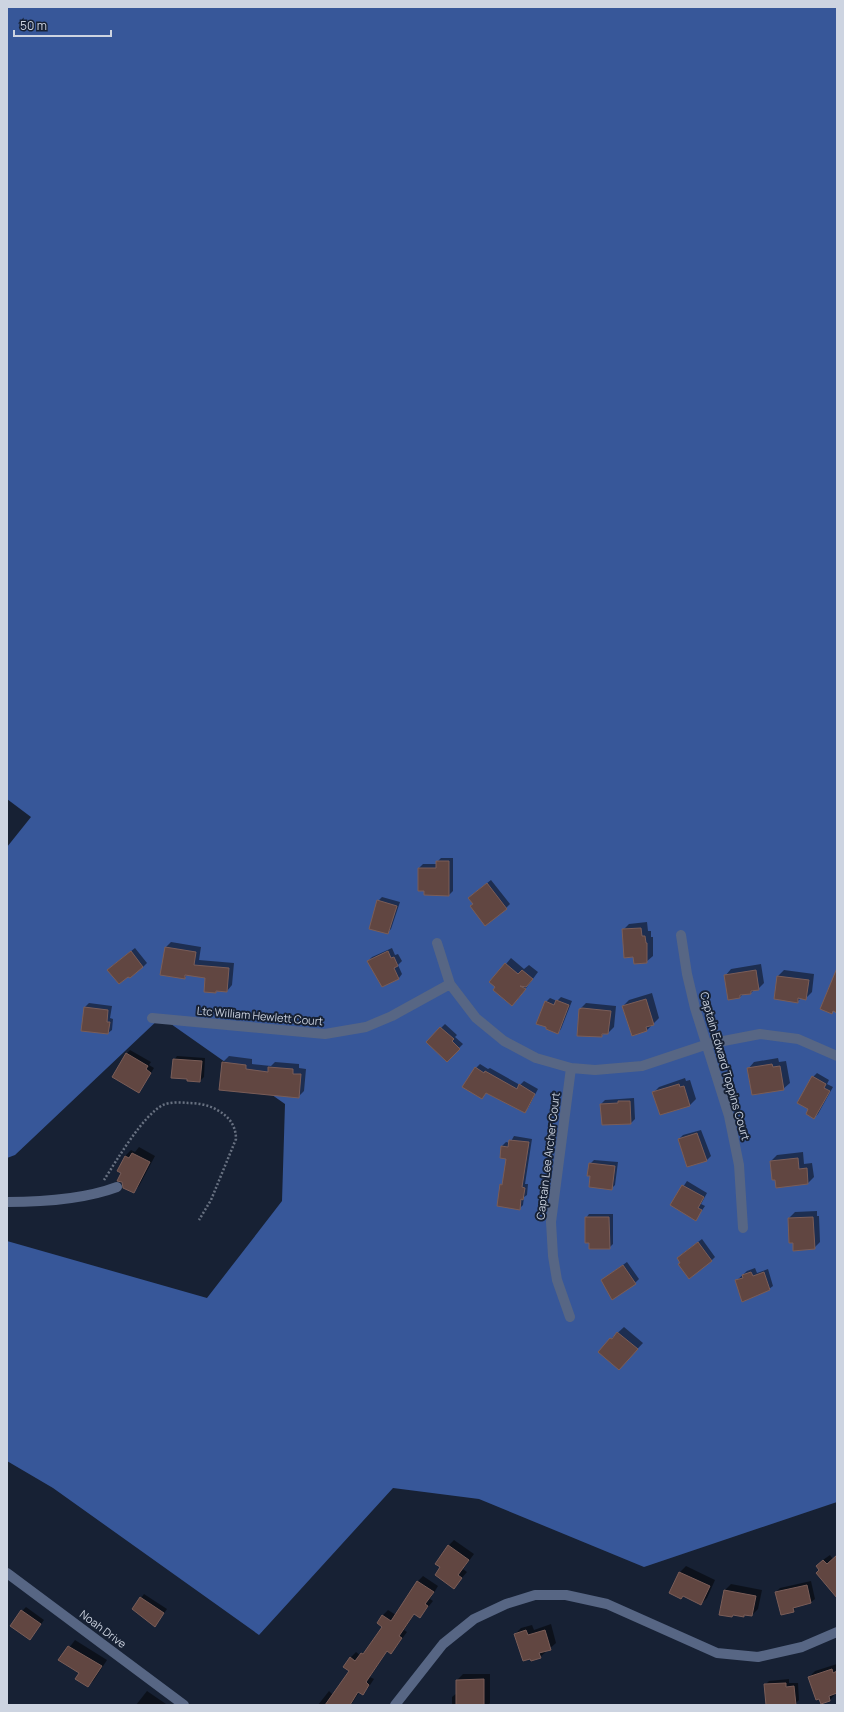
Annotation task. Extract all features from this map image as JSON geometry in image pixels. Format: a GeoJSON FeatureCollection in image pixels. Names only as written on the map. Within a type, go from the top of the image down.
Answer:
{"type":"FeatureCollection","features":[{"type":"Feature","properties":{"kind":"street","name":"Captain Edward Toppins Court"},"geometry":{"type":"LineString","coordinates":[[681,935],[687,974],[695,1008],[708,1044],[729,1116],[739,1165],[743,1228]]}},
{"type":"Feature","properties":{"kind":"street"},"geometry":{"type":"LineString","coordinates":[[438,943],[450,984],[476,1018],[504,1041],[536,1058],[571,1068],[596,1070],[642,1066],[708,1044],[760,1034],[798,1039],[837,1056]]}},
{"type":"Feature","properties":{"kind":"street","name":"Ltc William Hewlett Court"},"geometry":{"type":"LineString","coordinates":[[152,1018],[325,1034],[366,1027],[392,1016],[450,984]]}},
{"type":"Feature","properties":{"kind":"street","name":"Captain Lee Archer Court"},"geometry":{"type":"LineString","coordinates":[[570,1317],[557,1280],[552,1256],[551,1222],[571,1068]]}},
{"type":"Feature","properties":{"kind":"street"},"geometry":{"type":"LineString","coordinates":[[7,1202],[42,1201],[96,1194],[117,1187]]}},
{"type":"Feature","properties":{"kind":"street","name":"Noah Drive"},"geometry":{"type":"LineString","coordinates":[[7,1573],[184,1705]]}},
{"type":"Feature","properties":{"kind":"street"},"geometry":{"type":"LineString","coordinates":[[395,1705],[443,1644],[474,1619],[506,1604],[535,1595],[566,1595],[607,1604],[717,1653],[758,1657],[802,1647],[837,1632]]}},
{"type":"Feature","properties":{"kind":"path"},"geometry":{"type":"LineString","coordinates":[[96,1194],[117,1159],[151,1114],[164,1105],[178,1102],[195,1103],[212,1107],[232,1122],[236,1133],[236,1139],[211,1200],[199,1220]]}},
{"type":"Feature","properties":{"kind":"shaded area"},"geometry":{"type":"Polygon","coordinates":[[[7,7],[837,7],[837,1502],[644,1567],[479,1499],[393,1488],[259,1635],[53,1488],[7,1461],[7,1241],[207,1298],[282,1201],[285,1104],[161,1017],[15,1155],[7,1158],[7,847],[31,817],[7,799],[7,7]]]}},
{"type":"Feature","properties":{"kind":"building"},"geometry":{"type":"Polygon","coordinates":[[[436,861],[449,861],[449,896],[424,895],[424,891],[418,891],[418,868],[436,868],[436,861]]]}},
{"type":"Feature","properties":{"kind":"building"},"geometry":{"type":"Polygon","coordinates":[[[487,883],[507,909],[485,926],[470,906],[473,904],[468,898],[487,883]]]}},
{"type":"Feature","properties":{"kind":"building"},"geometry":{"type":"Polygon","coordinates":[[[377,900],[397,906],[388,934],[369,929],[377,900]]]}},
{"type":"Feature","properties":{"kind":"building"},"geometry":{"type":"Polygon","coordinates":[[[641,928],[642,936],[645,936],[647,943],[647,963],[634,964],[633,957],[624,958],[622,929],[641,928]]]}},
{"type":"Feature","properties":{"kind":"building"},"geometry":{"type":"Polygon","coordinates":[[[165,947],[196,952],[194,965],[229,968],[227,992],[204,992],[205,978],[185,975],[185,979],[160,975],[165,947]]]}},
{"type":"Feature","properties":{"kind":"building"},"geometry":{"type":"Polygon","coordinates":[[[131,951],[143,967],[130,978],[128,977],[119,984],[107,970],[131,951]]]}},
{"type":"Feature","properties":{"kind":"building"},"geometry":{"type":"Polygon","coordinates":[[[388,951],[391,958],[394,957],[398,966],[394,968],[399,979],[382,987],[367,961],[388,951]]]}},
{"type":"Feature","properties":{"kind":"building"},"geometry":{"type":"Polygon","coordinates":[[[505,963],[518,974],[522,970],[533,979],[526,987],[520,986],[526,989],[512,1006],[493,990],[495,987],[489,982],[505,963]]]}},
{"type":"Feature","properties":{"kind":"building"},"geometry":{"type":"Polygon","coordinates":[[[837,968],[837,1013],[833,1011],[832,1014],[820,1009],[837,968]]]}},
{"type":"Feature","properties":{"kind":"building"},"geometry":{"type":"Polygon","coordinates":[[[756,970],[759,990],[751,991],[751,994],[740,995],[740,998],[728,1000],[724,975],[756,970]]]}},
{"type":"Feature","properties":{"kind":"building"},"geometry":{"type":"Polygon","coordinates":[[[777,976],[809,980],[806,1000],[798,998],[798,1003],[774,999],[777,976]]]}},
{"type":"Feature","properties":{"kind":"building"},"geometry":{"type":"Polygon","coordinates":[[[646,999],[654,1025],[646,1027],[647,1031],[632,1036],[622,1006],[646,999]]]}},
{"type":"Feature","properties":{"kind":"building"},"geometry":{"type":"Polygon","coordinates":[[[556,1000],[569,1005],[558,1034],[546,1029],[546,1027],[536,1024],[545,1001],[554,1005],[556,1000]]]}},
{"type":"Feature","properties":{"kind":"building"},"geometry":{"type":"Polygon","coordinates":[[[84,1007],[108,1010],[107,1022],[110,1022],[108,1034],[81,1031],[84,1007]]]}},
{"type":"Feature","properties":{"kind":"building"},"geometry":{"type":"Polygon","coordinates":[[[579,1009],[611,1011],[608,1034],[602,1034],[602,1037],[577,1036],[579,1009]]]}},
{"type":"Feature","properties":{"kind":"building"},"geometry":{"type":"Polygon","coordinates":[[[440,1027],[454,1039],[452,1041],[460,1049],[447,1062],[426,1042],[440,1027]]]}},
{"type":"Feature","properties":{"kind":"building"},"geometry":{"type":"Polygon","coordinates":[[[126,1053],[148,1066],[146,1069],[151,1073],[139,1093],[112,1077],[126,1053]]]}},
{"type":"Feature","properties":{"kind":"building"},"geometry":{"type":"Polygon","coordinates":[[[173,1059],[202,1061],[200,1082],[171,1078],[173,1059]]]}},
{"type":"Feature","properties":{"kind":"building"},"geometry":{"type":"Polygon","coordinates":[[[222,1062],[246,1065],[246,1069],[268,1072],[268,1067],[293,1069],[293,1074],[301,1074],[299,1098],[219,1090],[222,1062]]]}},
{"type":"Feature","properties":{"kind":"building"},"geometry":{"type":"Polygon","coordinates":[[[772,1064],[773,1067],[780,1066],[784,1090],[752,1095],[747,1068],[772,1064]]]}},
{"type":"Feature","properties":{"kind":"building"},"geometry":{"type":"Polygon","coordinates":[[[475,1067],[517,1089],[519,1084],[535,1094],[525,1113],[486,1093],[482,1099],[462,1087],[475,1067]]]}},
{"type":"Feature","properties":{"kind":"building"},"geometry":{"type":"Polygon","coordinates":[[[812,1076],[826,1084],[824,1088],[830,1091],[814,1119],[806,1114],[808,1109],[797,1103],[812,1076]]]}},
{"type":"Feature","properties":{"kind":"building"},"geometry":{"type":"Polygon","coordinates":[[[679,1084],[680,1087],[684,1086],[690,1106],[660,1115],[652,1092],[679,1084]]]}},
{"type":"Feature","properties":{"kind":"building"},"geometry":{"type":"Polygon","coordinates":[[[618,1101],[630,1101],[631,1124],[602,1125],[600,1104],[618,1103],[618,1101]]]}},
{"type":"Feature","properties":{"kind":"building"},"geometry":{"type":"Polygon","coordinates":[[[697,1133],[707,1161],[687,1167],[678,1139],[697,1133]]]}},
{"type":"Feature","properties":{"kind":"building"},"geometry":{"type":"Polygon","coordinates":[[[509,1140],[529,1142],[522,1187],[525,1188],[523,1200],[521,1199],[520,1210],[497,1206],[506,1159],[500,1158],[501,1146],[508,1147],[509,1140]]]}},
{"type":"Feature","properties":{"kind":"building"},"geometry":{"type":"Polygon","coordinates":[[[132,1153],[150,1162],[134,1193],[123,1188],[122,1182],[117,1181],[121,1173],[117,1171],[125,1156],[129,1158],[132,1153]]]}},
{"type":"Feature","properties":{"kind":"building"},"geometry":{"type":"Polygon","coordinates":[[[798,1158],[799,1169],[807,1168],[808,1184],[776,1188],[775,1180],[772,1180],[770,1161],[798,1158]]]}},
{"type":"Feature","properties":{"kind":"building"},"geometry":{"type":"Polygon","coordinates":[[[589,1163],[615,1166],[612,1190],[589,1187],[590,1176],[587,1176],[589,1163]]]}},
{"type":"Feature","properties":{"kind":"building"},"geometry":{"type":"Polygon","coordinates":[[[682,1185],[704,1197],[698,1208],[702,1210],[696,1221],[670,1205],[682,1185]]]}},
{"type":"Feature","properties":{"kind":"building"},"geometry":{"type":"Polygon","coordinates":[[[585,1217],[609,1217],[610,1249],[589,1249],[589,1243],[585,1243],[585,1217]]]}},
{"type":"Feature","properties":{"kind":"building"},"geometry":{"type":"Polygon","coordinates":[[[813,1217],[815,1249],[793,1251],[793,1243],[789,1243],[788,1218],[813,1217]]]}},
{"type":"Feature","properties":{"kind":"building"},"geometry":{"type":"Polygon","coordinates":[[[698,1242],[712,1261],[689,1279],[678,1264],[680,1263],[677,1258],[698,1242]]]}},
{"type":"Feature","properties":{"kind":"building"},"geometry":{"type":"Polygon","coordinates":[[[623,1265],[636,1284],[612,1300],[601,1280],[623,1265]]]}},
{"type":"Feature","properties":{"kind":"building"},"geometry":{"type":"Polygon","coordinates":[[[751,1272],[753,1276],[764,1272],[770,1290],[742,1302],[735,1280],[743,1278],[742,1275],[751,1272]]]}},
{"type":"Feature","properties":{"kind":"building"},"geometry":{"type":"Polygon","coordinates":[[[617,1332],[638,1349],[619,1370],[598,1352],[617,1332]]]}},
{"type":"Feature","properties":{"kind":"building"},"geometry":{"type":"Polygon","coordinates":[[[448,1545],[469,1560],[458,1575],[462,1578],[454,1589],[435,1575],[440,1567],[435,1564],[448,1545]]]}},
{"type":"Feature","properties":{"kind":"building"},"geometry":{"type":"Polygon","coordinates":[[[837,1555],[837,1598],[816,1573],[819,1570],[816,1566],[823,1560],[827,1564],[837,1555]]]}},
{"type":"Feature","properties":{"kind":"building"},"geometry":{"type":"Polygon","coordinates":[[[679,1572],[710,1586],[701,1605],[683,1596],[681,1599],[669,1593],[679,1572]]]}},
{"type":"Feature","properties":{"kind":"building"},"geometry":{"type":"Polygon","coordinates":[[[417,1581],[434,1592],[425,1604],[428,1606],[420,1618],[414,1614],[399,1636],[402,1638],[391,1654],[387,1651],[366,1682],[369,1685],[363,1695],[358,1692],[350,1705],[325,1705],[349,1671],[343,1667],[350,1657],[355,1661],[361,1653],[363,1654],[382,1627],[377,1623],[382,1615],[391,1621],[417,1581]]]}},
{"type":"Feature","properties":{"kind":"building"},"geometry":{"type":"Polygon","coordinates":[[[807,1585],[811,1603],[793,1608],[794,1612],[781,1615],[775,1592],[807,1585]]]}},
{"type":"Feature","properties":{"kind":"building"},"geometry":{"type":"Polygon","coordinates":[[[724,1590],[756,1596],[752,1616],[744,1615],[744,1617],[733,1615],[732,1617],[719,1615],[724,1590]]]}},
{"type":"Feature","properties":{"kind":"building"},"geometry":{"type":"Polygon","coordinates":[[[140,1597],[164,1613],[155,1627],[132,1609],[140,1597]]]}},
{"type":"Feature","properties":{"kind":"building"},"geometry":{"type":"Polygon","coordinates":[[[21,1610],[41,1624],[30,1640],[10,1626],[21,1610]]]}},
{"type":"Feature","properties":{"kind":"building"},"geometry":{"type":"Polygon","coordinates":[[[526,1630],[528,1635],[545,1630],[551,1650],[539,1653],[541,1658],[531,1661],[530,1659],[523,1661],[514,1634],[526,1630]]]}},
{"type":"Feature","properties":{"kind":"building"},"geometry":{"type":"Polygon","coordinates":[[[68,1646],[102,1666],[88,1687],[75,1679],[79,1673],[58,1660],[68,1646]]]}},
{"type":"Feature","properties":{"kind":"building"},"geometry":{"type":"Polygon","coordinates":[[[832,1669],[833,1673],[837,1671],[837,1693],[829,1696],[830,1701],[821,1704],[819,1699],[816,1700],[808,1677],[832,1669]]]}},
{"type":"Feature","properties":{"kind":"building"},"geometry":{"type":"Polygon","coordinates":[[[484,1679],[484,1705],[456,1705],[456,1680],[484,1679]]]}},
{"type":"Feature","properties":{"kind":"building"},"geometry":{"type":"Polygon","coordinates":[[[786,1683],[786,1687],[794,1686],[796,1705],[766,1705],[764,1684],[786,1683]]]}}]}
